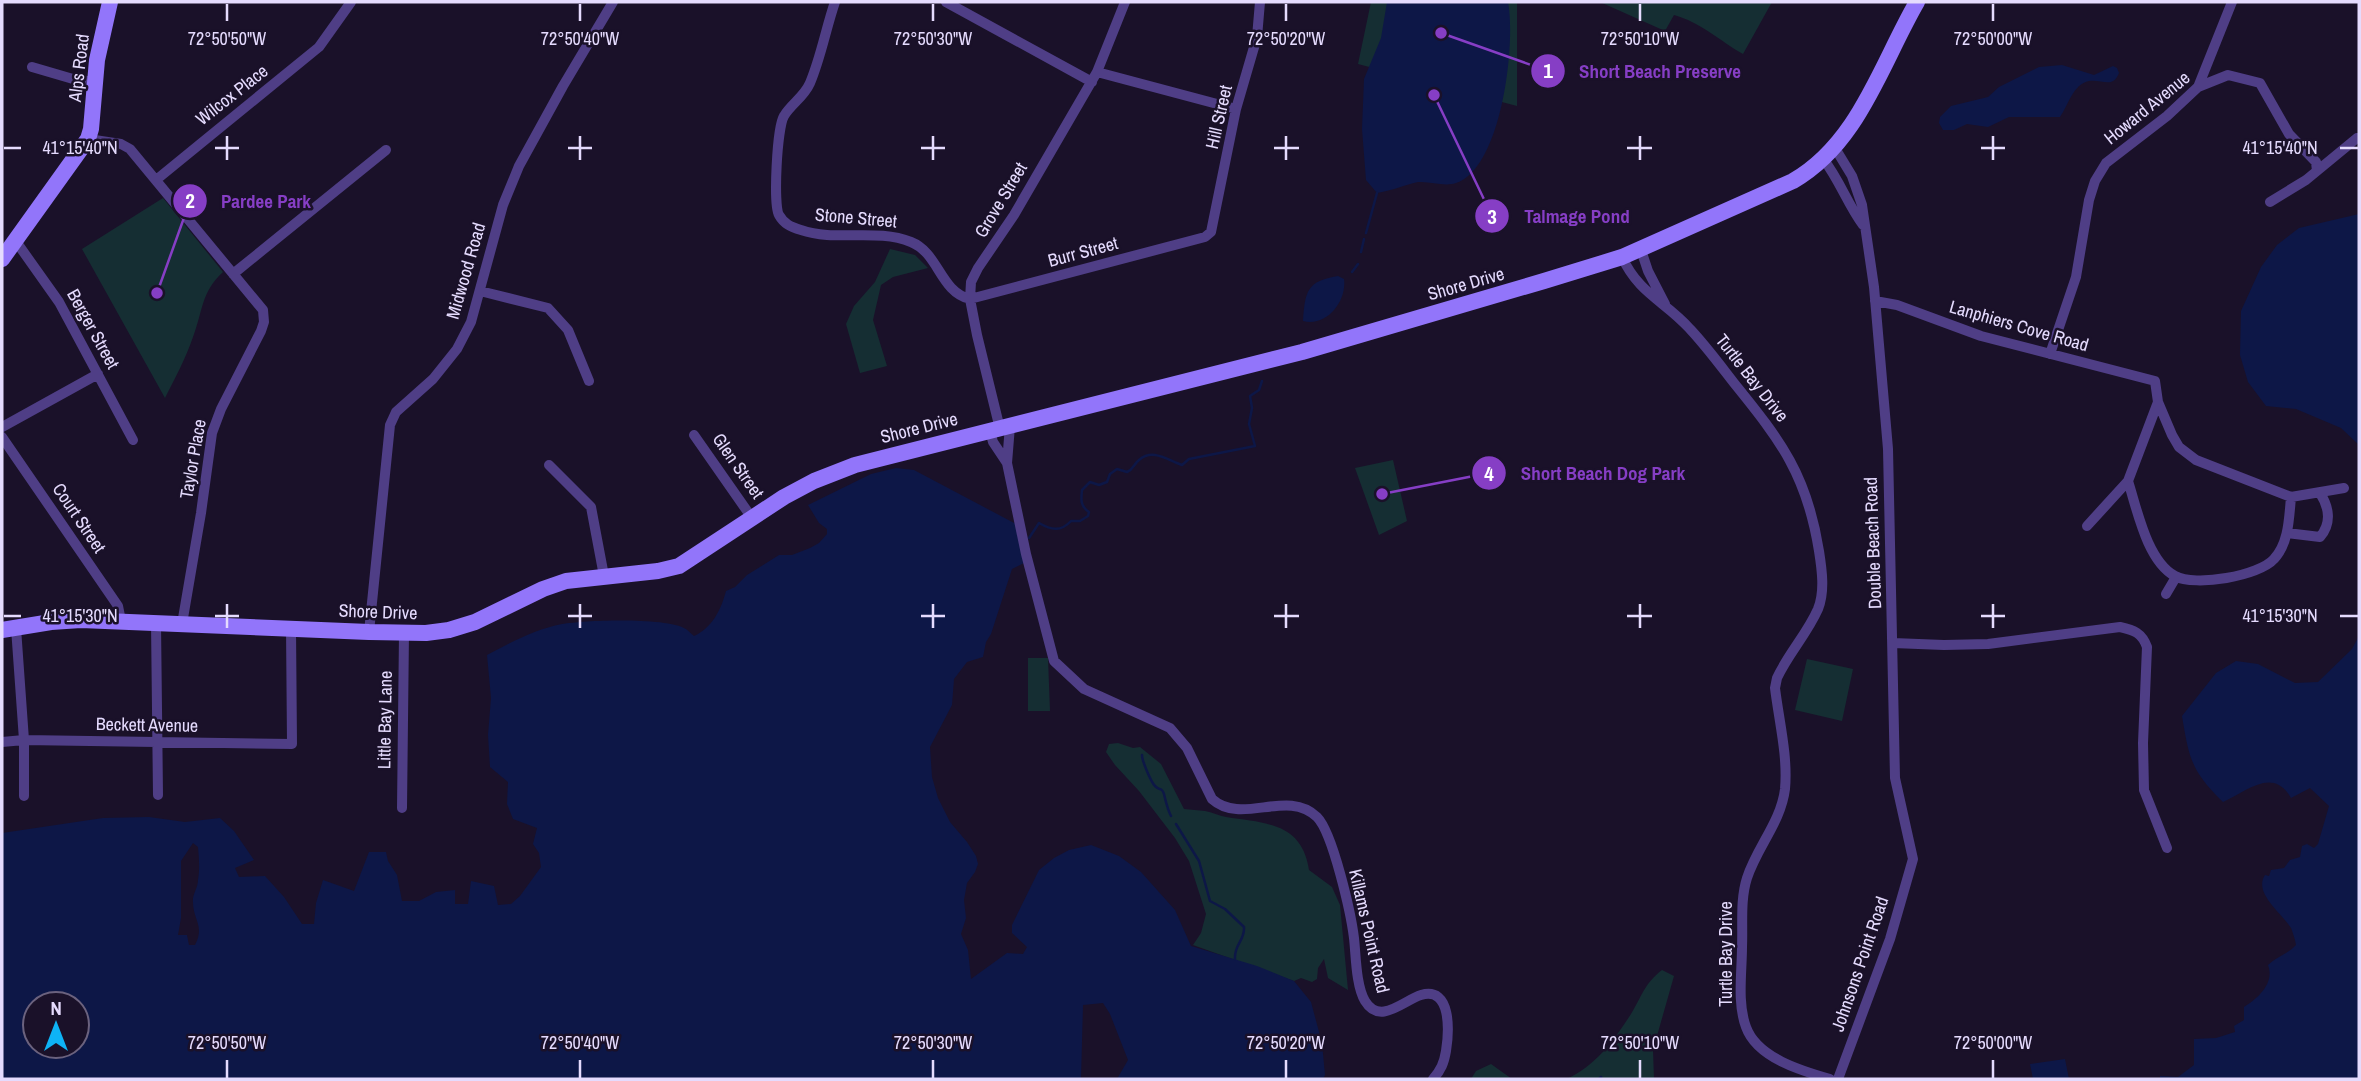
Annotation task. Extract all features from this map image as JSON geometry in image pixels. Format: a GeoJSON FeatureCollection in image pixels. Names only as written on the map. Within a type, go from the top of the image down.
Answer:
{"type":"FeatureCollection","features":[{"type":"Feature","properties":{"kind":"main road","name":"Alps Road"},"geometry":{"type":"LineString","coordinates":[[88,139],[94,82],[110,2]]}},
{"type":"Feature","properties":{"kind":"main road"},"geometry":{"type":"LineString","coordinates":[[1829,154],[1861,109],[1917,2]]}},
{"type":"Feature","properties":{"kind":"main road"},"geometry":{"type":"LineString","coordinates":[[2,259],[88,139]]}},
{"type":"Feature","properties":{"kind":"main road","name":"Shore Drive"},"geometry":{"type":"LineString","coordinates":[[9,629],[60,621],[121,621],[404,633],[433,632],[464,626],[551,586],[573,580],[658,571],[679,566],[803,486],[840,470],[1302,352],[1622,257],[1793,181],[1829,154]]}},
{"type":"Feature","properties":{"kind":"street","name":"Wilcox Place"},"geometry":{"type":"LineString","coordinates":[[156,180],[319,47],[351,2]]}},
{"type":"Feature","properties":{"kind":"street","name":"Midwood Road"},"geometry":{"type":"LineString","coordinates":[[369,632],[390,425],[396,412],[433,379],[457,349],[471,322],[503,205],[519,166],[613,2]]}},
{"type":"Feature","properties":{"kind":"street","name":"Stone Street"},"geometry":{"type":"LineString","coordinates":[[835,2],[810,83],[803,96],[783,117],[778,135],[775,196],[778,213],[786,224],[802,231],[829,236],[898,238],[914,243],[927,253],[954,292],[970,299]]}},
{"type":"Feature","properties":{"kind":"street"},"geometry":{"type":"LineString","coordinates":[[946,2],[1095,77],[1236,109]]}},
{"type":"Feature","properties":{"kind":"street","name":"Grove Street"},"geometry":{"type":"LineString","coordinates":[[1000,429],[970,299],[971,282],[1014,215],[1095,77],[1125,2]]}},
{"type":"Feature","properties":{"kind":"street","name":"Hill Street"},"geometry":{"type":"LineString","coordinates":[[1205,237],[1211,232],[1215,220],[1236,109],[1257,37],[1260,2]]}},
{"type":"Feature","properties":{"kind":"street"},"geometry":{"type":"LineString","coordinates":[[2199,87],[2232,2]]}},
{"type":"Feature","properties":{"kind":"street"},"geometry":{"type":"LineString","coordinates":[[32,67],[94,82]]}},
{"type":"Feature","properties":{"kind":"street","name":"Howard Avenue"},"geometry":{"type":"LineString","coordinates":[[2050,354],[2076,277],[2089,200],[2095,181],[2106,163],[2167,116],[2199,87],[2228,75],[2260,83],[2289,134],[2316,162],[2317,171]]}},
{"type":"Feature","properties":{"kind":"street"},"geometry":{"type":"LineString","coordinates":[[2270,202],[2317,171],[2357,138]]}},
{"type":"Feature","properties":{"kind":"street"},"geometry":{"type":"LineString","coordinates":[[88,139],[121,144],[130,149],[233,274],[386,150]]}},
{"type":"Feature","properties":{"kind":"street","name":"Double Beach Road"},"geometry":{"type":"LineString","coordinates":[[1829,154],[1852,210],[1863,225]]}},
{"type":"Feature","properties":{"kind":"street","name":"Double Beach Road"},"geometry":{"type":"LineString","coordinates":[[1829,154],[1852,176],[1862,205],[1863,225],[1870,252],[1888,449],[1895,778],[1913,859]]}},
{"type":"Feature","properties":{"kind":"street","name":"Burr Street"},"geometry":{"type":"LineString","coordinates":[[970,299],[1205,237]]}},
{"type":"Feature","properties":{"kind":"street","name":"Berger Street"},"geometry":{"type":"LineString","coordinates":[[15,240],[60,302],[133,440]]}},
{"type":"Feature","properties":{"kind":"street","name":"Turtle Bay Drive"},"geometry":{"type":"LineString","coordinates":[[1641,250],[1648,271],[1665,304],[1711,352],[1788,456],[1805,491],[1818,545],[1822,577],[1818,609],[1782,669],[1775,688],[1785,790],[1777,818],[1757,856],[1744,889],[1742,1000],[1746,1028],[1752,1040],[1789,1065],[1830,1079]]}},
{"type":"Feature","properties":{"kind":"street","name":"Turtle Bay Drive"},"geometry":{"type":"LineString","coordinates":[[1622,257],[1638,284],[1651,297],[1665,304]]}},
{"type":"Feature","properties":{"kind":"street","name":"Taylor Place"},"geometry":{"type":"LineString","coordinates":[[181,624],[212,433],[264,322],[263,310],[233,274]]}},
{"type":"Feature","properties":{"kind":"street"},"geometry":{"type":"LineString","coordinates":[[481,291],[548,308],[568,330],[589,381]]}},
{"type":"Feature","properties":{"kind":"street","name":"Lanphiers Cove Road"},"geometry":{"type":"LineString","coordinates":[[1875,301],[1897,305],[1981,336],[2155,381],[2158,402]]}},
{"type":"Feature","properties":{"kind":"street"},"geometry":{"type":"LineString","coordinates":[[2,427],[98,374]]}},
{"type":"Feature","properties":{"kind":"street"},"geometry":{"type":"LineString","coordinates":[[2087,526],[2128,481],[2158,402]]}},
{"type":"Feature","properties":{"kind":"street"},"geometry":{"type":"LineString","coordinates":[[2158,402],[2179,447],[2196,460],[2291,497],[2344,488]]}},
{"type":"Feature","properties":{"kind":"street","name":"Killams Point Road"},"geometry":{"type":"LineString","coordinates":[[1000,429],[993,442],[1007,463]]}},
{"type":"Feature","properties":{"kind":"street","name":"Killams Point Road"},"geometry":{"type":"LineString","coordinates":[[1000,429],[1026,554],[1054,661],[1084,689],[1170,729],[1187,748],[1212,799],[1219,805],[1228,809],[1241,809],[1280,804],[1311,812],[1320,820],[1331,839],[1349,908],[1356,963],[1365,1001],[1373,1010],[1384,1012],[1426,994],[1436,996],[1444,1004],[1448,1030],[1447,1049],[1444,1063],[1433,1079]]}},
{"type":"Feature","properties":{"kind":"street","name":"Glen Street"},"geometry":{"type":"LineString","coordinates":[[694,435],[752,518]]}},
{"type":"Feature","properties":{"kind":"street","name":"Court Street"},"geometry":{"type":"LineString","coordinates":[[3,443],[118,606],[121,621]]}},
{"type":"Feature","properties":{"kind":"street"},"geometry":{"type":"LineString","coordinates":[[549,465],[591,507],[604,576]]}},
{"type":"Feature","properties":{"kind":"street"},"geometry":{"type":"LineString","coordinates":[[2128,481],[2155,557],[2176,577],[2199,581],[2234,577],[2274,560],[2287,533],[2291,497]]}},
{"type":"Feature","properties":{"kind":"street"},"geometry":{"type":"LineString","coordinates":[[2287,533],[2320,537],[2325,531],[2328,520],[2327,505],[2319,493]]}},
{"type":"Feature","properties":{"kind":"street"},"geometry":{"type":"LineString","coordinates":[[2166,594],[2176,577]]}},
{"type":"Feature","properties":{"kind":"street"},"geometry":{"type":"LineString","coordinates":[[156,623],[158,795]]}},
{"type":"Feature","properties":{"kind":"street"},"geometry":{"type":"LineString","coordinates":[[1893,643],[1988,644],[2120,627],[2134,630],[2143,637],[2147,648],[2144,790],[2167,848]]}},
{"type":"Feature","properties":{"kind":"street","name":"Beckett Avenue"},"geometry":{"type":"LineString","coordinates":[[2,742],[24,740],[292,744],[291,628]]}},
{"type":"Feature","properties":{"kind":"street"},"geometry":{"type":"LineString","coordinates":[[9,629],[24,740],[24,796]]}},
{"type":"Feature","properties":{"kind":"street","name":"Little Bay Lane"},"geometry":{"type":"LineString","coordinates":[[402,807],[404,633]]}},
{"type":"Feature","properties":{"kind":"street","name":"Johnsons Point Road"},"geometry":{"type":"LineString","coordinates":[[1838,1079],[1890,939],[1913,859]]}},
{"type":"Feature","properties":{"kind":"green space"},"geometry":{"type":"Polygon","coordinates":[[[1371,2],[1517,2],[1517,106],[1358,64],[1371,2]]]}},
{"type":"Feature","properties":{"kind":"green space"},"geometry":{"type":"Polygon","coordinates":[[[1600,2],[1772,2],[1743,54],[1683,18],[1674,15],[1665,31],[1600,2]]]}},
{"type":"Feature","properties":{"kind":"green space"},"geometry":{"type":"Polygon","coordinates":[[[163,198],[223,272],[206,294],[190,345],[165,398],[82,249],[163,198]]]}},
{"type":"Feature","properties":{"kind":"green space"},"geometry":{"type":"Polygon","coordinates":[[[890,249],[915,255],[928,268],[893,277],[881,285],[873,320],[887,366],[860,373],[846,324],[854,306],[875,282],[890,249]]]}},
{"type":"Feature","properties":{"kind":"green space"},"geometry":{"type":"Polygon","coordinates":[[[1393,460],[1407,521],[1379,535],[1355,468],[1393,460]]]}},
{"type":"Feature","properties":{"kind":"green space"},"geometry":{"type":"Polygon","coordinates":[[[1028,658],[1048,658],[1050,711],[1028,711],[1028,658]]]}},
{"type":"Feature","properties":{"kind":"green space"},"geometry":{"type":"Polygon","coordinates":[[[1807,659],[1853,669],[1842,721],[1795,710],[1807,659]]]}},
{"type":"Feature","properties":{"kind":"green space"},"geometry":{"type":"Polygon","coordinates":[[[1118,743],[1133,748],[1140,747],[1161,764],[1184,809],[1267,824],[1290,834],[1298,842],[1305,854],[1309,870],[1332,887],[1340,905],[1348,990],[1328,978],[1324,959],[1318,968],[1317,979],[1312,982],[1301,978],[1294,981],[1193,945],[1201,933],[1206,914],[1189,861],[1175,838],[1106,752],[1109,744],[1118,743]]]}},
{"type":"Feature","properties":{"kind":"green space"},"geometry":{"type":"Polygon","coordinates":[[[1662,970],[1674,976],[1653,1050],[1654,1079],[1566,1079],[1595,1060],[1611,1043],[1647,985],[1662,970]]]}},
{"type":"Feature","properties":{"kind":"green space"},"geometry":{"type":"Polygon","coordinates":[[[1491,1064],[1512,1079],[1471,1079],[1476,1071],[1491,1064]]]}},
{"type":"Feature","properties":{"kind":"shaded area"},"geometry":{"type":"Polygon","coordinates":[[[1387,2],[1508,2],[1510,45],[1495,130],[1485,154],[1472,173],[1456,183],[1418,182],[1377,193],[1366,180],[1362,129],[1364,79],[1381,38],[1387,2]]]}},
{"type":"Feature","properties":{"kind":"shaded area"},"geometry":{"type":"Polygon","coordinates":[[[2062,65],[2094,75],[2113,66],[2119,73],[2114,81],[2083,83],[2060,117],[2009,117],[1988,127],[1967,124],[1954,130],[1943,130],[1939,123],[1940,117],[1951,106],[1988,97],[1999,87],[2039,67],[2062,65]]]}},
{"type":"Feature","properties":{"kind":"shaded area"},"geometry":{"type":"Polygon","coordinates":[[[2359,214],[2359,445],[2341,428],[2296,409],[2266,406],[2248,382],[2240,355],[2241,311],[2261,267],[2277,245],[2299,228],[2359,214]]]}},
{"type":"Feature","properties":{"kind":"shaded area"},"geometry":{"type":"Polygon","coordinates":[[[1338,276],[1344,279],[1339,304],[1320,320],[1303,321],[1305,302],[1310,289],[1320,281],[1338,276]]]}},
{"type":"Feature","properties":{"kind":"shaded area"},"geometry":{"type":"Polygon","coordinates":[[[896,468],[914,470],[1016,524],[1024,563],[1012,569],[983,657],[967,662],[954,679],[952,705],[930,747],[932,777],[938,798],[950,822],[976,856],[978,864],[967,883],[964,900],[966,918],[961,934],[968,950],[971,979],[1007,953],[1023,954],[1027,947],[1012,933],[1012,925],[1039,870],[1069,850],[1091,845],[1119,856],[1141,872],[1175,910],[1191,946],[1257,966],[1294,981],[1311,1002],[1322,1043],[1325,1075],[1323,1079],[1117,1079],[1128,1060],[1103,1003],[1083,1005],[1081,1079],[2,1079],[2,833],[103,818],[149,817],[185,822],[220,818],[234,831],[254,860],[235,868],[239,877],[265,876],[284,897],[302,924],[314,924],[316,903],[323,880],[354,891],[369,852],[386,852],[397,875],[402,901],[419,901],[436,892],[455,890],[455,904],[468,904],[471,881],[494,886],[498,905],[511,904],[541,867],[539,853],[533,844],[537,828],[513,819],[507,804],[508,782],[490,767],[488,735],[491,698],[487,655],[533,633],[562,624],[607,621],[662,623],[686,629],[694,636],[715,618],[726,591],[779,555],[792,555],[810,548],[827,534],[827,529],[819,523],[808,505],[871,474],[896,468]],[[193,843],[181,861],[181,918],[178,935],[187,935],[189,945],[195,945],[199,933],[193,908],[198,883],[198,847],[193,843]]]}},
{"type":"Feature","properties":{"kind":"shaded area"},"geometry":{"type":"Polygon","coordinates":[[[2359,636],[2359,1079],[2160,1079],[2160,1076],[2178,1077],[2194,1065],[2194,1039],[2216,1038],[2235,1032],[2234,1026],[2244,1020],[2244,1007],[2260,995],[2267,984],[2270,972],[2268,965],[2296,945],[2291,928],[2270,903],[2262,882],[2271,870],[2284,868],[2290,860],[2300,857],[2302,846],[2307,844],[2314,848],[2318,844],[2329,806],[2310,788],[2291,798],[2284,789],[2268,783],[2259,784],[2223,802],[2204,781],[2193,763],[2182,716],[2216,673],[2236,661],[2258,664],[2295,683],[2318,682],[2352,649],[2359,636]]]}},
{"type":"Feature","properties":{"kind":"shaded area"},"geometry":{"type":"Polygon","coordinates":[[[2065,1059],[2069,1079],[2033,1079],[2030,1064],[2065,1059]]]}},
{"type":"Feature","properties":{"kind":"waterway"},"geometry":{"type":"LineString","coordinates":[[1366,233],[1377,193]]}},
{"type":"Feature","properties":{"kind":"waterway"},"geometry":{"type":"LineString","coordinates":[[1361,252],[1364,239]]}},
{"type":"Feature","properties":{"kind":"waterway"},"geometry":{"type":"LineString","coordinates":[[1352,272],[1358,264]]}},
{"type":"Feature","properties":{"kind":"waterway"},"geometry":{"type":"LineString","coordinates":[[1029,538],[1039,523],[1060,528],[1071,521],[1080,521],[1088,516],[1089,512],[1082,502],[1082,490],[1090,482],[1099,485],[1107,482],[1110,474],[1117,469],[1129,471],[1144,457],[1160,456],[1182,465],[1189,459],[1255,446],[1249,424],[1252,408],[1250,396],[1259,390],[1262,381]]}},
{"type":"Feature","properties":{"kind":"waterway"},"geometry":{"type":"LineString","coordinates":[[1142,755],[1151,780],[1163,792],[1171,816]]}},
{"type":"Feature","properties":{"kind":"waterway"},"geometry":{"type":"LineString","coordinates":[[1176,824],[1199,861],[1210,901],[1225,909],[1244,927],[1235,959]]}},
{"type":"Feature","properties":{"kind":"place","name":"Short Beach Preserve"},"geometry":{"type":"Point","coordinates":[1441,33]}},
{"type":"Feature","properties":{"kind":"place","name":"Talmage Pond"},"geometry":{"type":"Point","coordinates":[1434,95]}},
{"type":"Feature","properties":{"kind":"place","name":"Pardee Park"},"geometry":{"type":"Point","coordinates":[157,293]}},
{"type":"Feature","properties":{"kind":"place","name":"Short Beach Dog Park"},"geometry":{"type":"Point","coordinates":[1382,494]}}]}
